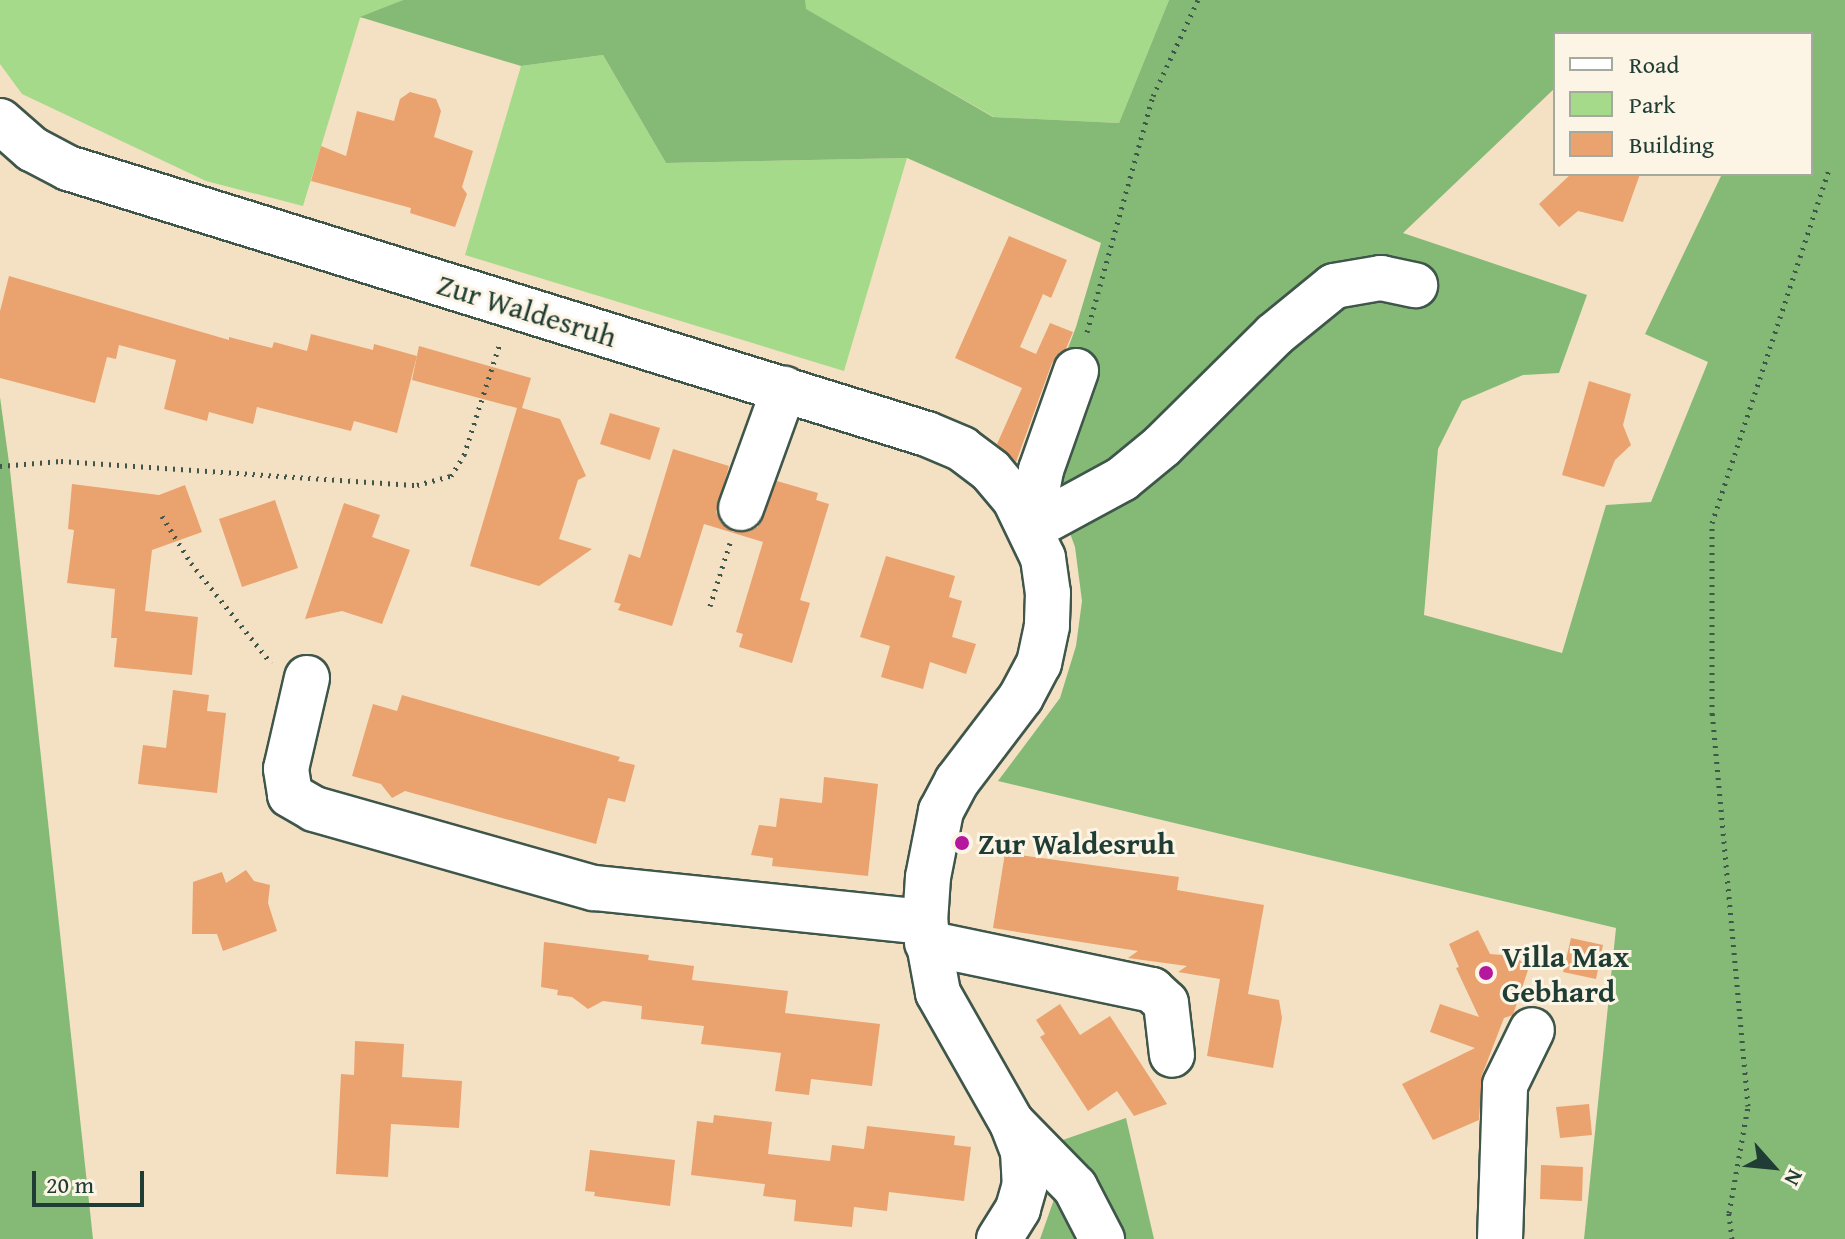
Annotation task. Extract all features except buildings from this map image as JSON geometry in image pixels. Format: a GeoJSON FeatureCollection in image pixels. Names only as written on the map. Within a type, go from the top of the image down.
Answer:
{"type":"FeatureCollection","features":[{"type":"Feature","properties":{"kind":"street","name":"Zur Waldesruh"},"geometry":{"type":"LineString","coordinates":[[0,121],[32,149],[68,168],[927,434],[962,449],[991,471],[1015,500],[1043,558],[1048,593],[1047,626],[1039,663],[1021,697],[957,781],[941,811],[934,837],[926,933],[938,993],[1012,1123],[1023,1151],[1025,1184],[1018,1209],[999,1239]]}},
{"type":"Feature","properties":{"kind":"street"},"geometry":{"type":"LineString","coordinates":[[1030,529],[1122,479],[1162,446],[1274,335],[1334,286],[1381,278],[1415,285]]}},
{"type":"Feature","properties":{"kind":"street"},"geometry":{"type":"LineString","coordinates":[[1030,529],[1041,470],[1076,371]]}},
{"type":"Feature","properties":{"kind":"street"},"geometry":{"type":"LineString","coordinates":[[741,508],[784,389]]}},
{"type":"Feature","properties":{"kind":"street"},"geometry":{"type":"LineString","coordinates":[[307,678],[286,769],[290,795],[314,809],[594,888],[926,933],[1152,990],[1166,1003],[1172,1055]]}},
{"type":"Feature","properties":{"kind":"street"},"geometry":{"type":"LineString","coordinates":[[1500,1239],[1505,1085],[1532,1030]]}},
{"type":"Feature","properties":{"kind":"street","name":"Zur Waldesruh"},"geometry":{"type":"LineString","coordinates":[[1012,1123],[1075,1187],[1102,1239]]}},
{"type":"Feature","properties":{"kind":"path"},"geometry":{"type":"LineString","coordinates":[[1076,371],[1153,96],[1198,0]]}},
{"type":"Feature","properties":{"kind":"path"},"geometry":{"type":"LineString","coordinates":[[1732,1239],[1729,1213],[1748,1106],[1712,714],[1712,523],[1829,170]]}},
{"type":"Feature","properties":{"kind":"path"},"geometry":{"type":"LineString","coordinates":[[0,466],[61,461],[417,485],[451,476],[464,455],[512,305]]}},
{"type":"Feature","properties":{"kind":"path"},"geometry":{"type":"LineString","coordinates":[[710,606],[741,508]]}},
{"type":"Feature","properties":{"kind":"path"},"geometry":{"type":"LineString","coordinates":[[162,516],[191,563],[272,664],[307,678]]}},
{"type":"Feature","properties":{"kind":"green space"},"geometry":{"type":"Polygon","coordinates":[[[0,0],[403,0],[360,18],[303,206],[206,181],[22,94],[0,64],[0,0]]]}},
{"type":"Feature","properties":{"kind":"green space"},"geometry":{"type":"Polygon","coordinates":[[[403,0],[805,0],[806,9],[993,117],[1119,123],[1169,0],[1845,0],[1845,1239],[1584,1239],[1616,928],[998,781],[1060,698],[1076,646],[1082,601],[1075,547],[1059,503],[1022,452],[1043,414],[1076,327],[1101,243],[907,158],[666,163],[603,55],[521,66],[360,17],[403,0]],[[1553,32],[1553,90],[1403,233],[1587,295],[1559,373],[1523,375],[1462,401],[1438,449],[1424,615],[1562,653],[1606,505],[1651,502],[1708,362],[1645,334],[1721,176],[1813,176],[1813,32],[1553,32]]]}},
{"type":"Feature","properties":{"kind":"green space"},"geometry":{"type":"Polygon","coordinates":[[[805,0],[1169,0],[1119,123],[994,117],[805,9],[805,0]]]}},
{"type":"Feature","properties":{"kind":"green space"},"geometry":{"type":"Polygon","coordinates":[[[603,55],[666,163],[907,158],[844,371],[465,255],[521,66],[603,55]]]}},
{"type":"Feature","properties":{"kind":"green space"},"geometry":{"type":"Polygon","coordinates":[[[0,397],[10,470],[93,1239],[0,1239],[0,397]]]}},
{"type":"Feature","properties":{"kind":"green space"},"geometry":{"type":"Polygon","coordinates":[[[1126,1118],[1154,1239],[1040,1239],[1058,1188],[1057,1142],[1126,1118]]]}},
{"type":"Feature","properties":{"kind":"place","name":"Zur Waldesruh"},"geometry":{"type":"Point","coordinates":[962,843]}},
{"type":"Feature","properties":{"kind":"place","name":"Villa Max Gebhard"},"geometry":{"type":"Point","coordinates":[1486,973]}}]}
